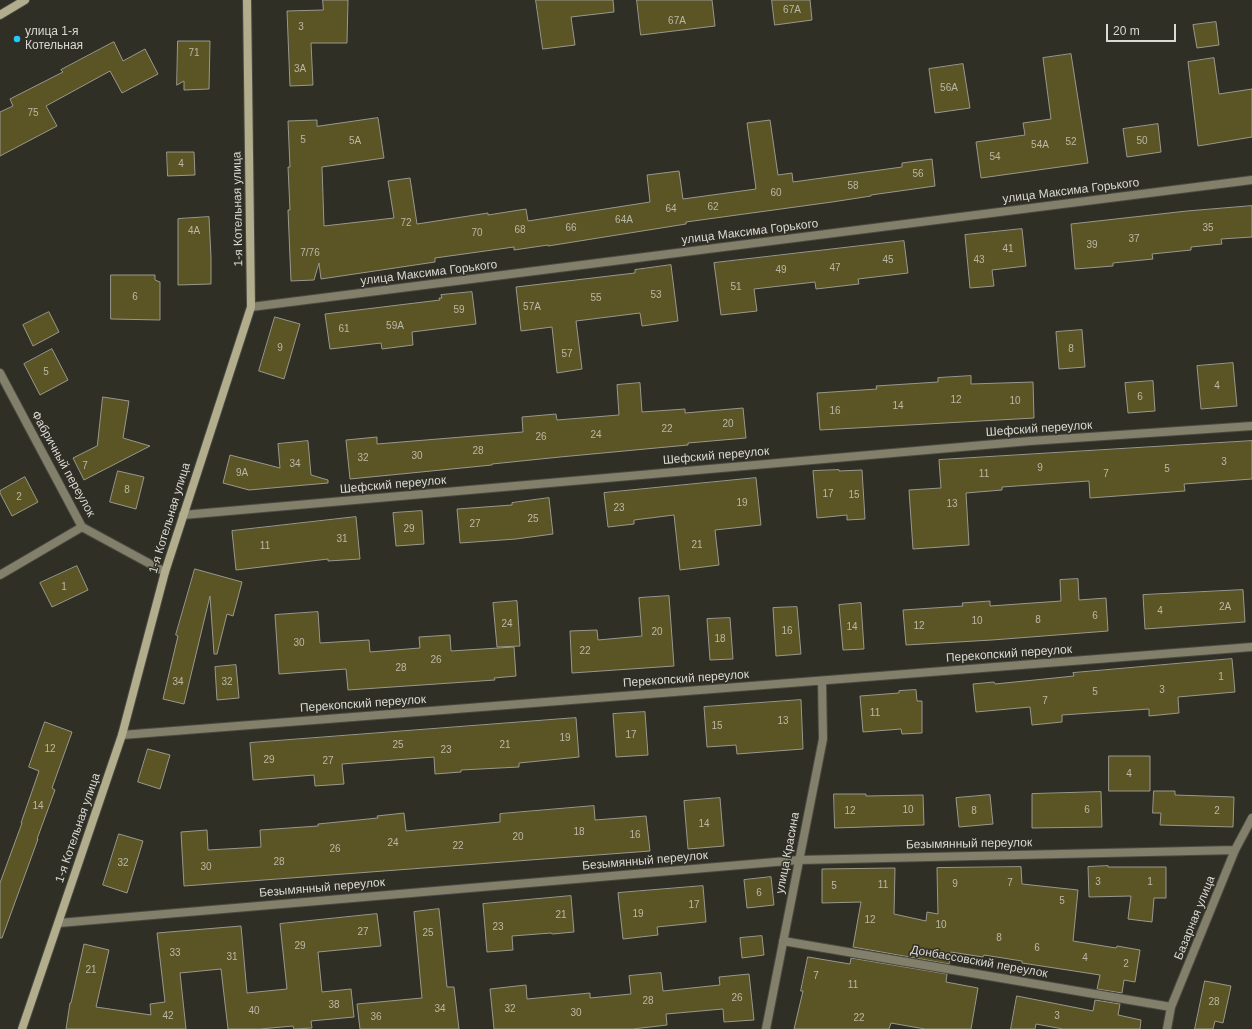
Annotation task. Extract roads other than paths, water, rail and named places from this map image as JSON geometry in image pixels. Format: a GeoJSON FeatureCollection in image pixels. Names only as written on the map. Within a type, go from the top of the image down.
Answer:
{"type":"FeatureCollection","features":[{"type":"Feature","properties":{"kind":"street"},"geometry":{"type":"LineString","coordinates":[[0,15],[25,0]]}},
{"type":"Feature","properties":{"kind":"street","name":"1-я Котельная улица"},"geometry":{"type":"LineString","coordinates":[[22,1029],[122,735],[165,572],[251,307],[247,0]]}},
{"type":"Feature","properties":{"kind":"street","name":"улица Максима Горького"},"geometry":{"type":"LineString","coordinates":[[251,307],[1252,180]]}},
{"type":"Feature","properties":{"kind":"street","name":"Фабричный переулок"},"geometry":{"type":"LineString","coordinates":[[0,373],[82,526],[165,572]]}},
{"type":"Feature","properties":{"kind":"street","name":"Шефский переулок"},"geometry":{"type":"LineString","coordinates":[[183,515],[1030,441],[1252,426]]}},
{"type":"Feature","properties":{"kind":"street"},"geometry":{"type":"LineString","coordinates":[[0,575],[82,526]]}},
{"type":"Feature","properties":{"kind":"street","name":"Перекопский переулок"},"geometry":{"type":"LineString","coordinates":[[122,735],[1252,647]]}},
{"type":"Feature","properties":{"kind":"street","name":"улица Красина"},"geometry":{"type":"LineString","coordinates":[[766,1029],[823,738],[822,681]]}},
{"type":"Feature","properties":{"kind":"street","name":"Базарная улица"},"geometry":{"type":"LineString","coordinates":[[1167,1029],[1171,1007],[1235,850],[1252,818]]}},
{"type":"Feature","properties":{"kind":"street","name":"Безымянный переулок"},"geometry":{"type":"LineString","coordinates":[[59,922],[799,860],[1235,850]]}},
{"type":"Feature","properties":{"kind":"street","name":"Донбассовский переулок"},"geometry":{"type":"LineString","coordinates":[[783,941],[1171,1007]]}},
{"type":"Feature","properties":{"kind":"place","name":"улица 1-я Котельная"},"geometry":{"type":"Point","coordinates":[17,39]}}]}
